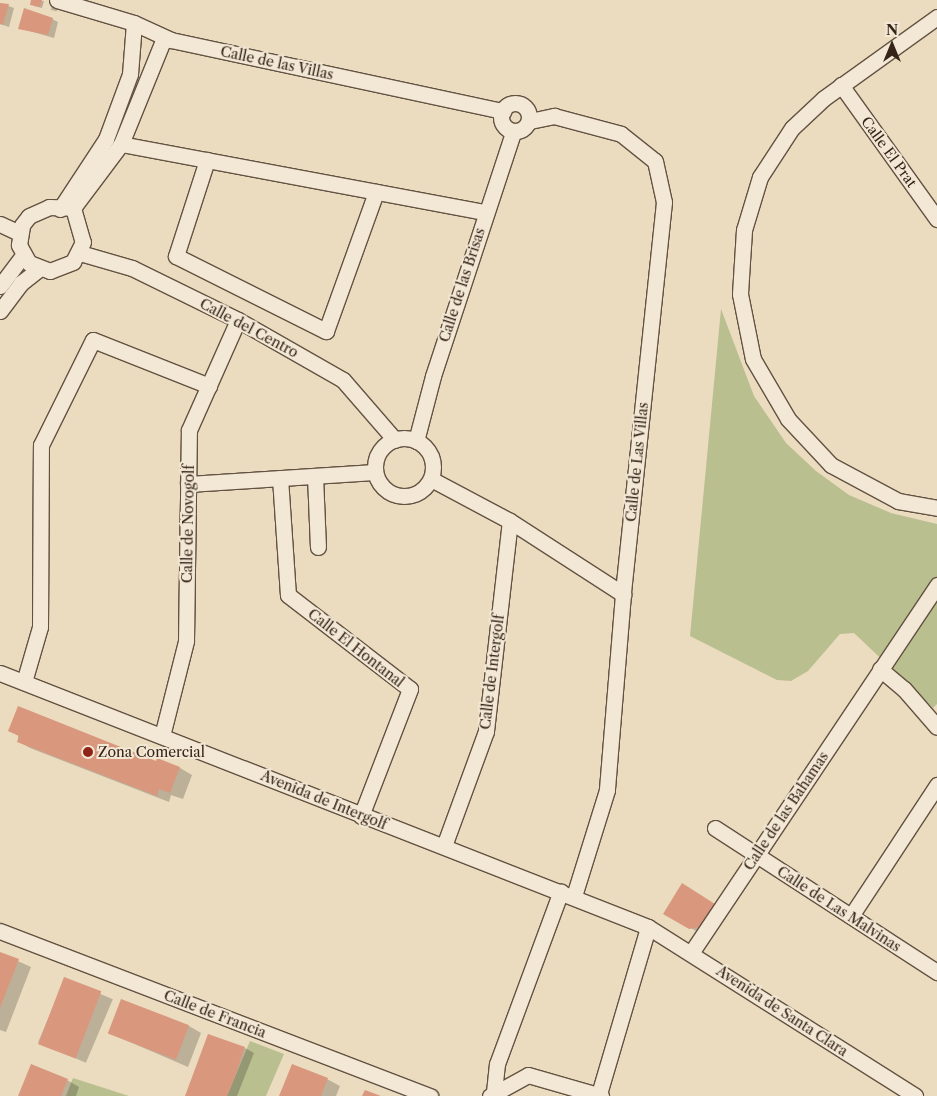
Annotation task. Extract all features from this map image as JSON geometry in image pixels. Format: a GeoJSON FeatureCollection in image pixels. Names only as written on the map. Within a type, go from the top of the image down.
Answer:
{"type":"FeatureCollection","features":[{"type":"Feature","properties":{"kind":"street","name":"Calle de las Villas"},"geometry":{"type":"LineString","coordinates":[[57,0],[134,23],[164,38],[502,111]]}},
{"type":"Feature","properties":{"kind":"street"},"geometry":{"type":"LineString","coordinates":[[937,17],[841,85],[792,128],[760,177],[744,230],[740,294],[753,359],[788,419],[831,465],[898,501],[937,508]]}},
{"type":"Feature","properties":{"kind":"street"},"geometry":{"type":"LineString","coordinates":[[67,209],[106,139],[130,74],[134,23]]}},
{"type":"Feature","properties":{"kind":"street"},"geometry":{"type":"LineString","coordinates":[[67,209],[82,231],[80,253],[73,262],[61,270],[39,269],[23,255],[19,234],[29,216],[38,210],[67,209],[121,144],[164,38]]}},
{"type":"Feature","properties":{"kind":"street","name":"Calle El Prat"},"geometry":{"type":"LineString","coordinates":[[841,85],[937,219]]}},
{"type":"Feature","properties":{"kind":"street"},"geometry":{"type":"LineString","coordinates":[[510,104],[520,104],[527,110],[530,121],[524,129],[513,132],[502,122],[502,111],[510,104]]}},
{"type":"Feature","properties":{"kind":"street","name":"Calle de Las Villas"},"geometry":{"type":"LineString","coordinates":[[492,1094],[497,1064],[607,790],[623,594],[664,202],[655,161],[621,134],[554,116],[530,121]]}},
{"type":"Feature","properties":{"kind":"street","name":"Calle de las Brisas"},"geometry":{"type":"LineString","coordinates":[[416,441],[485,212],[513,132]]}},
{"type":"Feature","properties":{"kind":"street"},"geometry":{"type":"LineString","coordinates":[[121,144],[485,212]]}},
{"type":"Feature","properties":{"kind":"street"},"geometry":{"type":"LineString","coordinates":[[207,160],[176,256],[326,331],[376,192]]}},
{"type":"Feature","properties":{"kind":"street"},"geometry":{"type":"LineString","coordinates":[[0,224],[19,234]]}},
{"type":"Feature","properties":{"kind":"street","name":"Calle del Centro"},"geometry":{"type":"LineString","coordinates":[[80,253],[132,268],[238,320],[343,380],[395,440]]}},
{"type":"Feature","properties":{"kind":"street"},"geometry":{"type":"LineString","coordinates":[[0,286],[23,255]]}},
{"type":"Feature","properties":{"kind":"street"},"geometry":{"type":"LineString","coordinates":[[0,311],[21,283],[39,269]]}},
{"type":"Feature","properties":{"kind":"street","name":"Calle de Novogolf"},"geometry":{"type":"LineString","coordinates":[[162,736],[186,641],[189,430],[238,320]]}},
{"type":"Feature","properties":{"kind":"street"},"geometry":{"type":"LineString","coordinates":[[24,682],[40,627],[41,445],[93,340],[209,386]]}},
{"type":"Feature","properties":{"kind":"street"},"geometry":{"type":"LineString","coordinates":[[395,440],[416,441],[430,455],[433,465],[431,479],[417,493],[395,495],[379,484],[375,472],[379,452],[395,440]]}},
{"type":"Feature","properties":{"kind":"street"},"geometry":{"type":"LineString","coordinates":[[188,484],[375,472]]}},
{"type":"Feature","properties":{"kind":"street"},"geometry":{"type":"LineString","coordinates":[[315,476],[318,547]]}},
{"type":"Feature","properties":{"kind":"street","name":"Calle El Hontanal"},"geometry":{"type":"LineString","coordinates":[[280,478],[288,595],[410,688],[361,816]]}},
{"type":"Feature","properties":{"kind":"street"},"geometry":{"type":"LineString","coordinates":[[431,479],[510,521],[623,594]]}},
{"type":"Feature","properties":{"kind":"street","name":"Calle de Intergolf"},"geometry":{"type":"LineString","coordinates":[[444,846],[486,731],[510,521]]}},
{"type":"Feature","properties":{"kind":"street","name":"Calle de las Bahamas"},"geometry":{"type":"LineString","coordinates":[[691,953],[937,585]]}},
{"type":"Feature","properties":{"kind":"street"},"geometry":{"type":"LineString","coordinates":[[880,669],[904,689],[937,727]]}},
{"type":"Feature","properties":{"kind":"street","name":"Avenida de Intergolf"},"geometry":{"type":"LineString","coordinates":[[0,673],[361,816],[567,893],[648,927]]}},
{"type":"Feature","properties":{"kind":"street"},"geometry":{"type":"LineString","coordinates":[[851,916],[937,785]]}},
{"type":"Feature","properties":{"kind":"street","name":"Calle de Las Malvinas"},"geometry":{"type":"LineString","coordinates":[[715,828],[937,972]]}},
{"type":"Feature","properties":{"kind":"street"},"geometry":{"type":"LineString","coordinates":[[492,1094],[528,1075],[600,1095],[648,927]]}},
{"type":"Feature","properties":{"kind":"street","name":"Avenida de Santa Clara"},"geometry":{"type":"LineString","coordinates":[[648,927],[915,1096]]}},
{"type":"Feature","properties":{"kind":"street","name":"Calle de Francia"},"geometry":{"type":"LineString","coordinates":[[0,931],[430,1096]]}},
{"type":"Feature","properties":{"kind":"green space"},"geometry":{"type":"Polygon","coordinates":[[[721,309],[754,396],[786,443],[816,471],[849,495],[891,513],[937,524],[937,704],[933,708],[854,633],[840,634],[808,671],[791,681],[777,680],[690,636],[721,309]]]}},
{"type":"Feature","properties":{"kind":"green space"},"geometry":{"type":"Polygon","coordinates":[[[250,1041],[284,1054],[266,1096],[227,1096],[250,1041]]]}},
{"type":"Feature","properties":{"kind":"green space"},"geometry":{"type":"Polygon","coordinates":[[[73,1078],[129,1096],[66,1096],[73,1078]]]}},
{"type":"Feature","properties":{"kind":"building"},"geometry":{"type":"Polygon","coordinates":[[[31,0],[42,0],[40,7],[30,5],[31,0]]]}},
{"type":"Feature","properties":{"kind":"building"},"geometry":{"type":"Polygon","coordinates":[[[0,3],[9,4],[3,25],[0,24],[0,3]]]}},
{"type":"Feature","properties":{"kind":"building"},"geometry":{"type":"Polygon","coordinates":[[[24,8],[53,18],[48,35],[18,29],[24,8]]]}},
{"type":"Feature","properties":{"kind":"building","name":"Zona Comercial"},"geometry":{"type":"Polygon","coordinates":[[[18,706],[156,761],[157,758],[180,767],[170,793],[159,789],[157,796],[17,742],[19,736],[8,731],[18,706]]]}},
{"type":"Feature","properties":{"kind":"building"},"geometry":{"type":"Polygon","coordinates":[[[682,883],[715,904],[700,927],[689,929],[663,914],[682,883]]]}},
{"type":"Feature","properties":{"kind":"building"},"geometry":{"type":"Polygon","coordinates":[[[0,952],[19,959],[0,1008],[0,952]]]}},
{"type":"Feature","properties":{"kind":"building"},"geometry":{"type":"Polygon","coordinates":[[[64,977],[101,991],[76,1059],[38,1044],[64,977]]]}},
{"type":"Feature","properties":{"kind":"building"},"geometry":{"type":"Polygon","coordinates":[[[121,999],[189,1025],[176,1060],[108,1034],[121,999]]]}},
{"type":"Feature","properties":{"kind":"building"},"geometry":{"type":"Polygon","coordinates":[[[208,1034],[245,1047],[233,1082],[227,1096],[185,1096],[208,1034]]]}},
{"type":"Feature","properties":{"kind":"building"},"geometry":{"type":"Polygon","coordinates":[[[31,1064],[68,1079],[61,1096],[18,1096],[31,1064]]]}},
{"type":"Feature","properties":{"kind":"building"},"geometry":{"type":"Polygon","coordinates":[[[292,1064],[328,1078],[321,1096],[279,1096],[292,1064]]]}},
{"type":"Feature","properties":{"kind":"building"},"geometry":{"type":"Polygon","coordinates":[[[365,1090],[381,1096],[362,1096],[365,1090]]]}},
{"type":"Feature","properties":{"kind":"place","name":"Zona Comercial"},"geometry":{"type":"Point","coordinates":[88,752]}}]}
